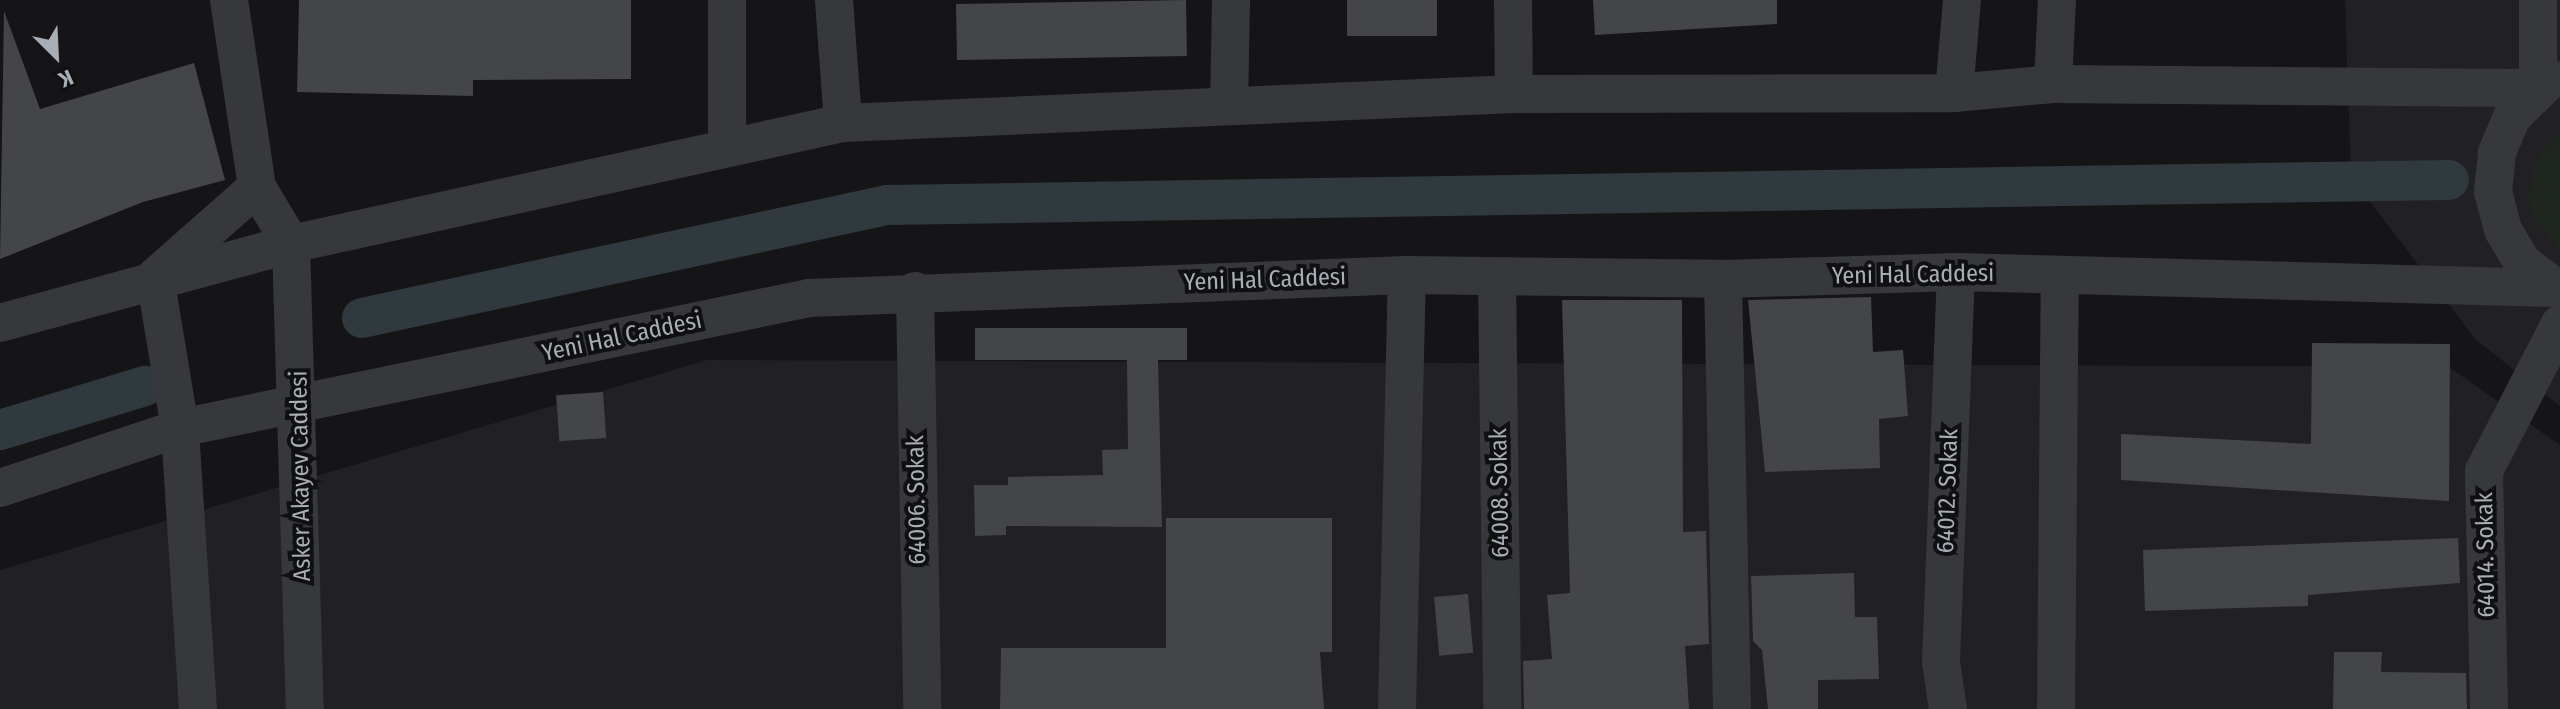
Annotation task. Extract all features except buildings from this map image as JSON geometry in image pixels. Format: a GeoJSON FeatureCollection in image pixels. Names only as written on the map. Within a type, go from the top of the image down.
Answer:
{"type":"FeatureCollection","features":[{"type":"Feature","properties":{"kind":"street"},"geometry":{"type":"LineString","coordinates":[[229,0],[257,187],[291,244]]}},
{"type":"Feature","properties":{"kind":"street"},"geometry":{"type":"LineString","coordinates":[[727,0],[727,144]]}},
{"type":"Feature","properties":{"kind":"street"},"geometry":{"type":"LineString","coordinates":[[834,0],[843,123]]}},
{"type":"Feature","properties":{"kind":"street"},"geometry":{"type":"LineString","coordinates":[[1229,106],[1231,0]]}},
{"type":"Feature","properties":{"kind":"street"},"geometry":{"type":"LineString","coordinates":[[1513,0],[1514,94]]}},
{"type":"Feature","properties":{"kind":"street"},"geometry":{"type":"LineString","coordinates":[[1954,93],[1962,0]]}},
{"type":"Feature","properties":{"kind":"street"},"geometry":{"type":"LineString","coordinates":[[2053,84],[2057,0]]}},
{"type":"Feature","properties":{"kind":"street"},"geometry":{"type":"LineString","coordinates":[[2538,0],[2549,81],[2507,129],[2493,192],[2503,230],[2523,263],[2558,301]]}},
{"type":"Feature","properties":{"kind":"street"},"geometry":{"type":"LineString","coordinates":[[0,323],[155,277],[291,244],[727,144],[843,123],[1514,94],[1954,93],[2053,84],[2549,81]]}},
{"type":"Feature","properties":{"kind":"street"},"geometry":{"type":"LineString","coordinates":[[155,277],[257,187]]}},
{"type":"Feature","properties":{"kind":"street","name":"Asker Akayev Caddesi"},"geometry":{"type":"LineString","coordinates":[[291,244],[299,403],[305,709]]}},
{"type":"Feature","properties":{"kind":"street","name":"Yeni Hal Caddesi"},"geometry":{"type":"LineString","coordinates":[[0,488],[180,428],[809,298],[915,291],[1407,275],[1723,279],[1956,272],[2558,301]]}},
{"type":"Feature","properties":{"kind":"street","name":"64012. Sokak"},"geometry":{"type":"LineString","coordinates":[[1948,709],[1941,662],[1956,272]]}},
{"type":"Feature","properties":{"kind":"street"},"geometry":{"type":"LineString","coordinates":[[1397,709],[1407,275]]}},
{"type":"Feature","properties":{"kind":"street"},"geometry":{"type":"LineString","coordinates":[[155,277],[180,428],[198,709]]}},
{"type":"Feature","properties":{"kind":"street","name":"64008. Sokak"},"geometry":{"type":"LineString","coordinates":[[1497,277],[1502,709]]}},
{"type":"Feature","properties":{"kind":"street"},"geometry":{"type":"LineString","coordinates":[[2056,709],[2060,277]]}},
{"type":"Feature","properties":{"kind":"street"},"geometry":{"type":"LineString","coordinates":[[1723,279],[1732,709]]}},
{"type":"Feature","properties":{"kind":"street","name":"64006. Sokak"},"geometry":{"type":"LineString","coordinates":[[915,291],[922,709]]}},
{"type":"Feature","properties":{"kind":"street","name":"64014. Sokak"},"geometry":{"type":"LineString","coordinates":[[2489,709],[2484,471],[2558,301]]}},
{"type":"Feature","properties":{"kind":"shaded area"},"geometry":{"type":"Polygon","coordinates":[[[2345,0],[2560,0],[2560,406],[2476,340],[2351,177],[2345,0]]]}},
{"type":"Feature","properties":{"kind":"shaded area"},"geometry":{"type":"Polygon","coordinates":[[[2560,135],[2560,249],[2534,219],[2528,199],[2537,158],[2560,135]]]}},
{"type":"Feature","properties":{"kind":"shaded area"},"geometry":{"type":"Polygon","coordinates":[[[707,360],[2449,367],[2560,445],[2560,709],[0,709],[0,570],[707,360]]]}},
{"type":"Feature","properties":{"kind":"waterway"},"geometry":{"type":"LineString","coordinates":[[362,318],[887,205],[2449,180]]}},
{"type":"Feature","properties":{"kind":"waterway"},"geometry":{"type":"LineString","coordinates":[[0,430],[145,386]]}}]}
